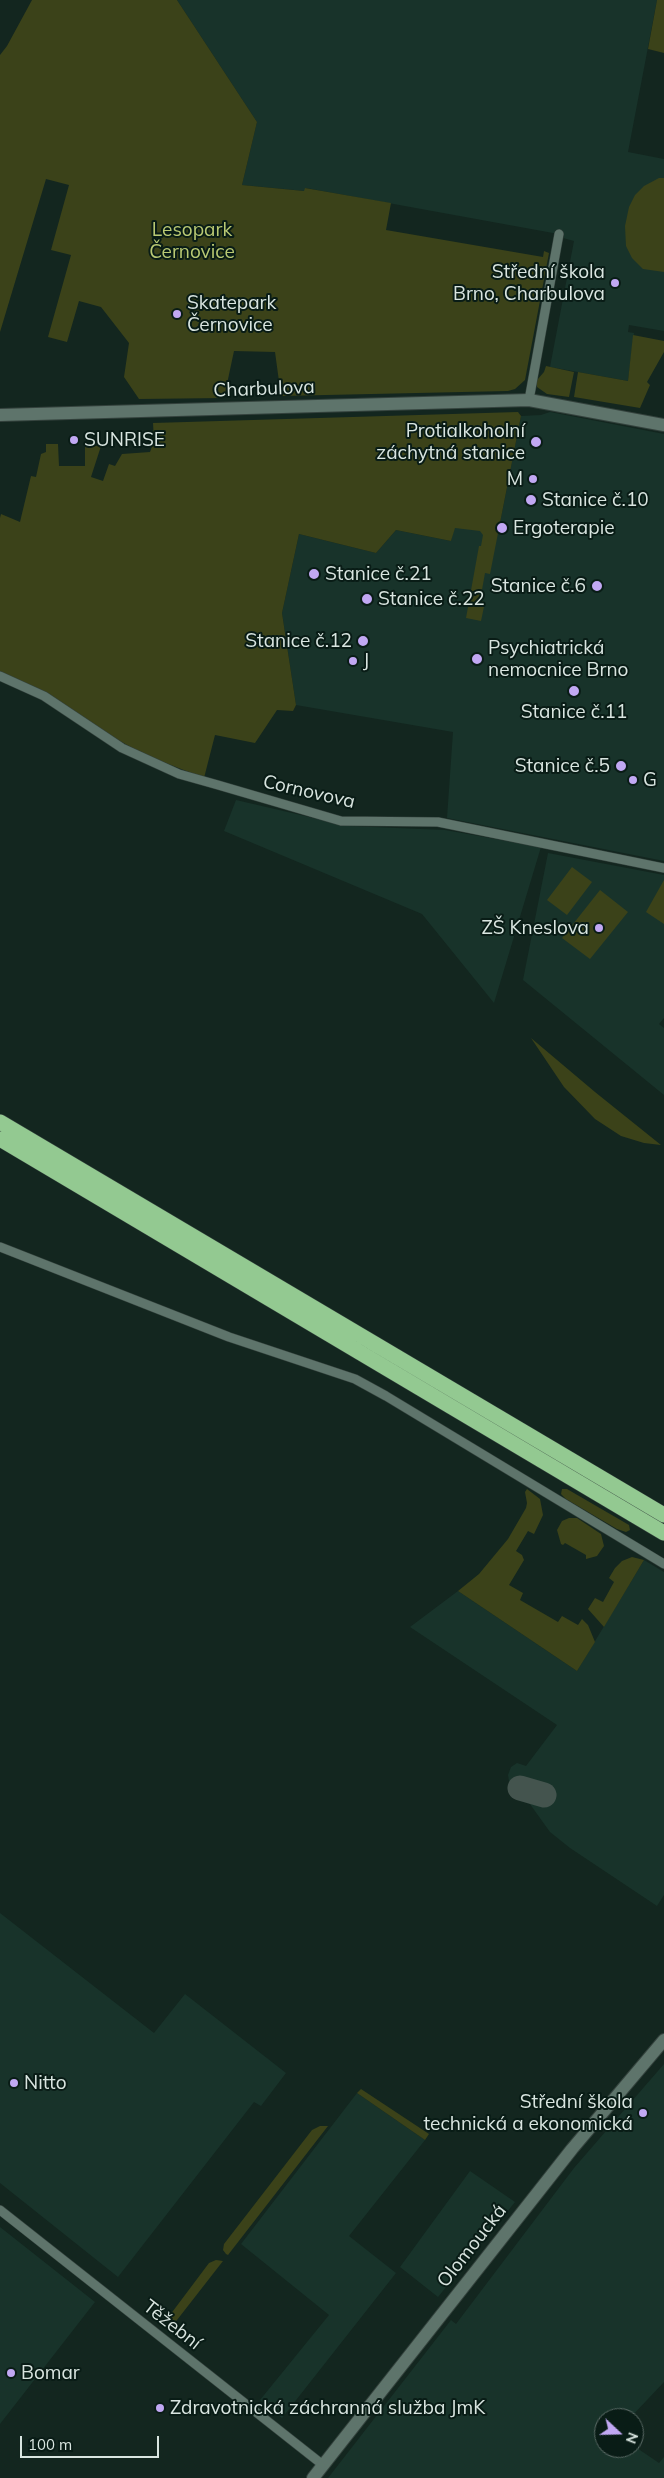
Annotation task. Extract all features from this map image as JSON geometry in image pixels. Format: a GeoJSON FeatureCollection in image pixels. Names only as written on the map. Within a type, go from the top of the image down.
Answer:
{"type":"FeatureCollection","features":[{"type":"Feature","properties":{"kind":"highway"},"geometry":{"type":"LineString","coordinates":[[0,1122],[664,1515]]}},
{"type":"Feature","properties":{"kind":"highway"},"geometry":{"type":"LineString","coordinates":[[0,1139],[664,1533]]}},
{"type":"Feature","properties":{"kind":"street"},"geometry":{"type":"LineString","coordinates":[[529,400],[560,234]]}},
{"type":"Feature","properties":{"kind":"street","name":"Charbulova"},"geometry":{"type":"LineString","coordinates":[[0,415],[529,400],[664,425]]}},
{"type":"Feature","properties":{"kind":"street","name":"Cornovova"},"geometry":{"type":"LineString","coordinates":[[0,676],[44,696],[122,748],[179,774],[237,791],[341,821],[438,822],[664,868]]}},
{"type":"Feature","properties":{"kind":"street"},"geometry":{"type":"LineString","coordinates":[[0,1247],[229,1338],[355,1379],[664,1564]]}},
{"type":"Feature","properties":{"kind":"street","name":"Olomoucká"},"geometry":{"type":"LineString","coordinates":[[313,2478],[572,2149],[663,2040]]}},
{"type":"Feature","properties":{"kind":"street","name":"Těžební"},"geometry":{"type":"LineString","coordinates":[[0,2210],[323,2465]]}},
{"type":"Feature","properties":{"kind":"shaded area"},"geometry":{"type":"Polygon","coordinates":[[[177,0],[657,0],[628,152],[664,159],[664,331],[629,325],[628,332],[634,333],[628,381],[550,367],[574,241],[563,238],[564,235],[306,188],[305,191],[242,185],[257,122],[177,0]]]}},
{"type":"Feature","properties":{"kind":"shaded area","name":"Psychiatrická nemocnice Brno"},"geometry":{"type":"Polygon","coordinates":[[[550,412],[664,434],[664,861],[447,818],[453,732],[296,705],[282,613],[299,534],[376,553],[396,530],[451,541],[454,528],[500,523],[521,416],[541,415],[550,412]]]}},
{"type":"Feature","properties":{"kind":"shaded area"},"geometry":{"type":"Polygon","coordinates":[[[236,800],[348,826],[445,830],[541,847],[494,1003],[422,914],[224,831],[236,800]]]}},
{"type":"Feature","properties":{"kind":"shaded area","name":"ZŠ Kneslova"},"geometry":{"type":"Polygon","coordinates":[[[548,853],[664,875],[664,1018],[659,1024],[664,1028],[664,1095],[523,980],[548,853]]]}},
{"type":"Feature","properties":{"kind":"shaded area"},"geometry":{"type":"Polygon","coordinates":[[[644,1560],[664,1572],[664,1895],[657,1906],[570,1848],[550,1832],[527,1800],[509,1781],[508,1775],[511,1767],[517,1763],[526,1766],[557,1725],[410,1627],[458,1591],[577,1671],[644,1560]]]}},
{"type":"Feature","properties":{"kind":"shaded area"},"geometry":{"type":"Polygon","coordinates":[[[0,1913],[154,2033],[185,1994],[286,2073],[261,2106],[254,2102],[118,2277],[0,2183],[0,1913]]]}},
{"type":"Feature","properties":{"kind":"shaded area"},"geometry":{"type":"Polygon","coordinates":[[[664,2064],[664,2382],[639,2408],[594,2408],[594,2458],[644,2458],[644,2453],[659,2463],[664,2457],[664,2478],[328,2478],[451,2320],[456,2324],[574,2168],[664,2064]]]}},
{"type":"Feature","properties":{"kind":"shaded area"},"geometry":{"type":"Polygon","coordinates":[[[357,2093],[425,2140],[349,2236],[396,2273],[282,2418],[260,2400],[329,2315],[241,2244],[357,2093]]]}},
{"type":"Feature","properties":{"kind":"shaded area"},"geometry":{"type":"Polygon","coordinates":[[[470,2171],[515,2202],[438,2297],[400,2267],[470,2171]]]}},
{"type":"Feature","properties":{"kind":"shaded area"},"geometry":{"type":"Polygon","coordinates":[[[0,2227],[95,2302],[0,2424],[0,2227]]]}},
{"type":"Feature","properties":{"kind":"green space","name":"Lesopark Černovice"},"geometry":{"type":"Polygon","coordinates":[[[32,0],[177,0],[257,122],[242,185],[304,191],[305,188],[391,203],[386,230],[543,257],[544,251],[549,253],[525,380],[515,389],[508,391],[281,396],[275,352],[234,351],[224,398],[139,399],[124,377],[129,343],[101,307],[79,301],[67,342],[48,337],[71,255],[51,250],[69,185],[46,179],[0,332],[0,55],[7,46],[32,0]]]}},
{"type":"Feature","properties":{"kind":"green space"},"geometry":{"type":"Polygon","coordinates":[[[657,0],[664,0],[664,53],[648,49],[657,0]]]}},
{"type":"Feature","properties":{"kind":"green space"},"geometry":{"type":"Polygon","coordinates":[[[659,178],[664,178],[664,272],[643,269],[632,258],[626,246],[625,226],[629,207],[635,195],[644,186],[659,178]]]}},
{"type":"Feature","properties":{"kind":"green space"},"geometry":{"type":"Polygon","coordinates":[[[633,335],[664,341],[664,352],[647,382],[650,385],[640,408],[574,397],[578,372],[628,381],[633,335]]]}},
{"type":"Feature","properties":{"kind":"green space"},"geometry":{"type":"Polygon","coordinates":[[[546,366],[574,372],[569,397],[547,394],[537,387],[537,380],[544,372],[546,366]]]}},
{"type":"Feature","properties":{"kind":"green space"},"geometry":{"type":"Polygon","coordinates":[[[518,412],[521,416],[490,574],[485,573],[480,601],[485,602],[481,621],[466,618],[479,546],[481,546],[483,535],[480,531],[455,528],[451,541],[396,530],[376,553],[299,534],[282,613],[296,705],[293,711],[277,710],[255,743],[215,735],[204,778],[143,754],[0,673],[0,518],[1,514],[20,522],[31,476],[36,477],[41,454],[46,452],[46,444],[58,444],[59,466],[85,466],[85,446],[101,446],[91,477],[103,481],[109,464],[115,466],[122,454],[150,452],[154,441],[153,423],[518,412]]]}},
{"type":"Feature","properties":{"kind":"green space"},"geometry":{"type":"Polygon","coordinates":[[[572,867],[592,882],[567,915],[547,900],[572,867]]]}},
{"type":"Feature","properties":{"kind":"green space"},"geometry":{"type":"Polygon","coordinates":[[[664,880],[664,924],[646,912],[664,880]]]}},
{"type":"Feature","properties":{"kind":"green space"},"geometry":{"type":"Polygon","coordinates":[[[600,890],[628,912],[590,959],[562,938],[600,890]]]}},
{"type":"Feature","properties":{"kind":"green space"},"geometry":{"type":"Polygon","coordinates":[[[531,1038],[661,1145],[644,1143],[621,1136],[595,1119],[564,1087],[531,1038]]]}},
{"type":"Feature","properties":{"kind":"green space"},"geometry":{"type":"Polygon","coordinates":[[[527,1489],[540,1499],[543,1515],[534,1534],[528,1531],[516,1551],[522,1555],[524,1560],[509,1585],[523,1593],[520,1600],[558,1622],[562,1616],[578,1625],[582,1619],[588,1625],[595,1642],[577,1671],[458,1591],[479,1574],[508,1539],[526,1508],[525,1492],[527,1489]]]}},
{"type":"Feature","properties":{"kind":"green space"},"geometry":{"type":"Polygon","coordinates":[[[562,1489],[567,1489],[629,1525],[630,1530],[626,1532],[617,1529],[566,1499],[561,1494],[562,1489]]]}},
{"type":"Feature","properties":{"kind":"green space"},"geometry":{"type":"Polygon","coordinates":[[[569,1518],[577,1518],[601,1534],[604,1546],[597,1556],[586,1559],[586,1555],[565,1543],[561,1544],[557,1530],[562,1521],[569,1518]]]}},
{"type":"Feature","properties":{"kind":"green space"},"geometry":{"type":"Polygon","coordinates":[[[632,1557],[644,1560],[604,1627],[588,1609],[595,1598],[603,1602],[614,1582],[609,1578],[615,1568],[622,1561],[632,1557]]]}},
{"type":"Feature","properties":{"kind":"green space"},"geometry":{"type":"Polygon","coordinates":[[[361,2089],[429,2134],[425,2140],[357,2093],[361,2089]]]}},
{"type":"Feature","properties":{"kind":"green space"},"geometry":{"type":"Polygon","coordinates":[[[320,2126],[328,2126],[228,2255],[226,2254],[223,2250],[224,2244],[312,2130],[320,2126]]]}},
{"type":"Feature","properties":{"kind":"green space"},"geometry":{"type":"Polygon","coordinates":[[[216,2260],[223,2261],[170,2329],[167,2326],[170,2315],[209,2263],[216,2260]]]}},
{"type":"Feature","properties":{"kind":"taxiway"},"geometry":{"type":"LineString","coordinates":[[520,1788],[544,1795]]}},
{"type":"Feature","properties":{"kind":"place","name":"Střední škola Brno, Charbulova"},"geometry":{"type":"Point","coordinates":[615,283]}},
{"type":"Feature","properties":{"kind":"place","name":"Skatepark Černovice"},"geometry":{"type":"Point","coordinates":[177,314]}},
{"type":"Feature","properties":{"kind":"place","name":"SUNRISE"},"geometry":{"type":"Point","coordinates":[74,440]}},
{"type":"Feature","properties":{"kind":"place","name":"Protialkoholní záchytná stanice"},"geometry":{"type":"Point","coordinates":[536,442]}},
{"type":"Feature","properties":{"kind":"place","name":"M"},"geometry":{"type":"Point","coordinates":[533,479]}},
{"type":"Feature","properties":{"kind":"place","name":"Stanice č.10"},"geometry":{"type":"Point","coordinates":[531,500]}},
{"type":"Feature","properties":{"kind":"place","name":"Ergoterapie"},"geometry":{"type":"Point","coordinates":[502,528]}},
{"type":"Feature","properties":{"kind":"place","name":"Stanice č.21"},"geometry":{"type":"Point","coordinates":[314,574]}},
{"type":"Feature","properties":{"kind":"place","name":"Stanice č.6"},"geometry":{"type":"Point","coordinates":[597,586]}},
{"type":"Feature","properties":{"kind":"place","name":"Stanice č.22"},"geometry":{"type":"Point","coordinates":[367,599]}},
{"type":"Feature","properties":{"kind":"place","name":"Stanice č.12"},"geometry":{"type":"Point","coordinates":[363,641]}},
{"type":"Feature","properties":{"kind":"place","name":"Psychiatrická nemocnice Brno"},"geometry":{"type":"Point","coordinates":[477,659]}},
{"type":"Feature","properties":{"kind":"place","name":"J"},"geometry":{"type":"Point","coordinates":[353,661]}},
{"type":"Feature","properties":{"kind":"place","name":"Stanice č.11"},"geometry":{"type":"Point","coordinates":[574,691]}},
{"type":"Feature","properties":{"kind":"place","name":"Stanice č.5"},"geometry":{"type":"Point","coordinates":[621,766]}},
{"type":"Feature","properties":{"kind":"place","name":"G"},"geometry":{"type":"Point","coordinates":[633,780]}},
{"type":"Feature","properties":{"kind":"place","name":"ZŠ Kneslova"},"geometry":{"type":"Point","coordinates":[599,928]}},
{"type":"Feature","properties":{"kind":"place","name":"Nitto"},"geometry":{"type":"Point","coordinates":[14,2083]}},
{"type":"Feature","properties":{"kind":"place","name":"Střední škola technická a ekonomická"},"geometry":{"type":"Point","coordinates":[643,2113]}},
{"type":"Feature","properties":{"kind":"place","name":"Bomar"},"geometry":{"type":"Point","coordinates":[11,2373]}},
{"type":"Feature","properties":{"kind":"place","name":"Zdravotnická záchranná služba JmK"},"geometry":{"type":"Point","coordinates":[160,2408]}}]}
